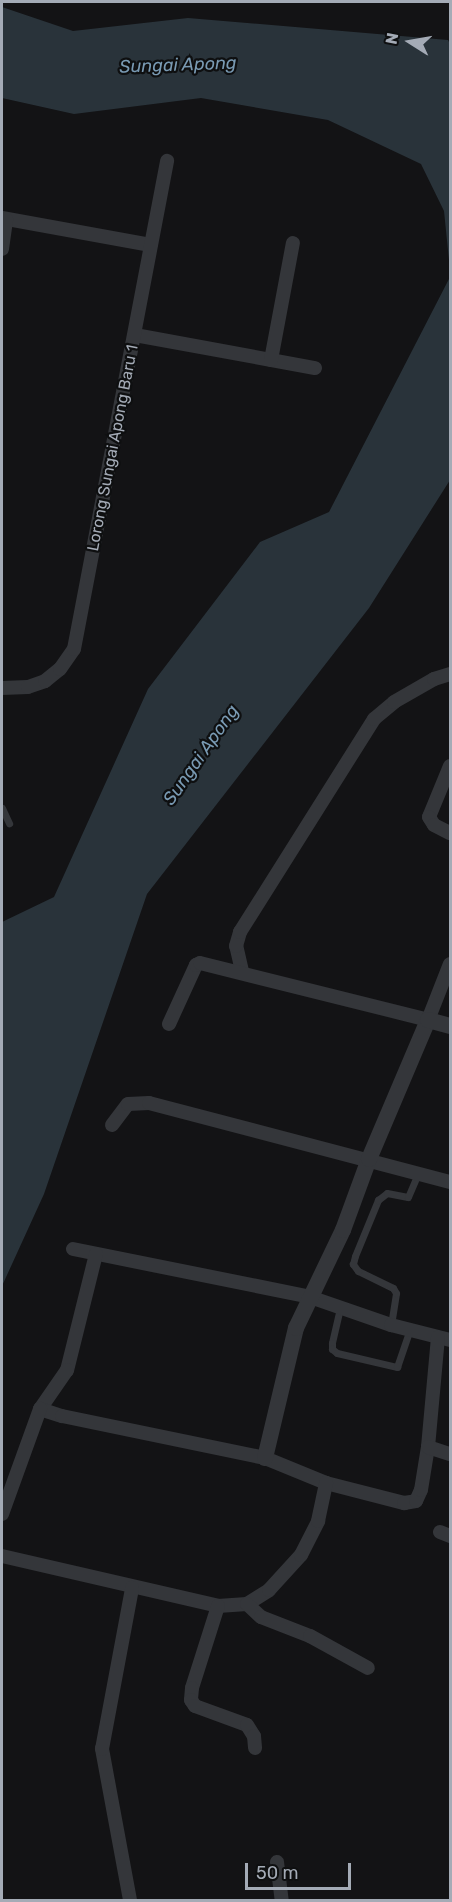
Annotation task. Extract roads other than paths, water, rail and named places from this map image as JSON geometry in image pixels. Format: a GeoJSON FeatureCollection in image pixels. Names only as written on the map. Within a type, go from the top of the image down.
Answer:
{"type":"FeatureCollection","features":[{"type":"Feature","properties":{"kind":"street","name":"Lorong Sungai Apong Baru 1"},"geometry":{"type":"LineString","coordinates":[[2,688],[28,687],[45,681],[60,669],[74,650],[167,161]]}},
{"type":"Feature","properties":{"kind":"street"},"geometry":{"type":"LineString","coordinates":[[2,249],[4,218],[151,245]]}},
{"type":"Feature","properties":{"kind":"street"},"geometry":{"type":"LineString","coordinates":[[271,360],[293,243]]}},
{"type":"Feature","properties":{"kind":"street"},"geometry":{"type":"LineString","coordinates":[[135,335],[315,368]]}},
{"type":"Feature","properties":{"kind":"street"},"geometry":{"type":"LineString","coordinates":[[242,971],[236,946],[240,932],[374,719],[394,702],[450,674]]}},
{"type":"Feature","properties":{"kind":"street"},"geometry":{"type":"LineString","coordinates":[[450,766],[429,817],[434,825],[450,833]]}},
{"type":"Feature","properties":{"kind":"street"},"geometry":{"type":"LineString","coordinates":[[169,1024],[196,966],[200,963],[242,971],[450,1026]]}},
{"type":"Feature","properties":{"kind":"street"},"geometry":{"type":"LineString","coordinates":[[266,1458],[297,1328],[343,1230],[369,1160],[450,964]]}},
{"type":"Feature","properties":{"kind":"street"},"geometry":{"type":"LineString","coordinates":[[112,1125],[128,1104],[149,1103],[450,1182]]}},
{"type":"Feature","properties":{"kind":"street"},"geometry":{"type":"LineString","coordinates":[[40,1409],[62,1416],[266,1458],[326,1484],[404,1503],[416,1501],[421,1490],[444,1339],[391,1325],[310,1297],[73,1249]]}},
{"type":"Feature","properties":{"kind":"street"},"geometry":{"type":"LineString","coordinates":[[2,1514],[40,1409],[67,1370],[96,1254]]}},
{"type":"Feature","properties":{"kind":"street"},"geometry":{"type":"LineString","coordinates":[[428,1447],[450,1454]]}},
{"type":"Feature","properties":{"kind":"street"},"geometry":{"type":"LineString","coordinates":[[2,1556],[132,1588],[218,1606],[247,1604],[269,1590],[301,1555],[318,1521],[326,1484]]}},
{"type":"Feature","properties":{"kind":"street"},"geometry":{"type":"LineString","coordinates":[[130,1900],[102,1749],[132,1588]]}},
{"type":"Feature","properties":{"kind":"street"},"geometry":{"type":"LineString","coordinates":[[247,1604],[261,1617],[310,1636],[368,1668]]}},
{"type":"Feature","properties":{"kind":"street"},"geometry":{"type":"LineString","coordinates":[[218,1606],[192,1688],[191,1700],[195,1706],[247,1725],[254,1736],[255,1748]]}},
{"type":"Feature","properties":{"kind":"street"},"geometry":{"type":"LineString","coordinates":[[277,1862],[282,1900]]}},
{"type":"Feature","properties":{"kind":"lane"},"geometry":{"type":"LineString","coordinates":[[2,808],[9,823]]}},
{"type":"Feature","properties":{"kind":"lane"},"geometry":{"type":"LineString","coordinates":[[391,1325],[396,1293],[393,1288],[358,1271],[353,1264],[361,1236],[378,1200],[387,1193],[408,1197],[418,1173]]}},
{"type":"Feature","properties":{"kind":"lane"},"geometry":{"type":"LineString","coordinates":[[343,1230],[361,1236]]}},
{"type":"Feature","properties":{"kind":"lane"},"geometry":{"type":"LineString","coordinates":[[340,1308],[332,1343],[332,1349],[337,1353],[397,1367],[410,1329]]}},
{"type":"Feature","properties":{"kind":"water","name":"Sungai Apong"},"geometry":{"type":"Polygon","coordinates":[[[2,7],[73,31],[188,18],[448,40],[450,44],[450,270],[444,211],[421,164],[328,120],[201,98],[74,114],[2,98],[2,7]]]}},
{"type":"Feature","properties":{"kind":"water","name":"Sungai Apong"},"geometry":{"type":"Polygon","coordinates":[[[450,277],[450,480],[369,608],[147,894],[44,1194],[2,1286],[2,922],[54,897],[148,689],[260,542],[329,512],[450,277]]]}}]}
